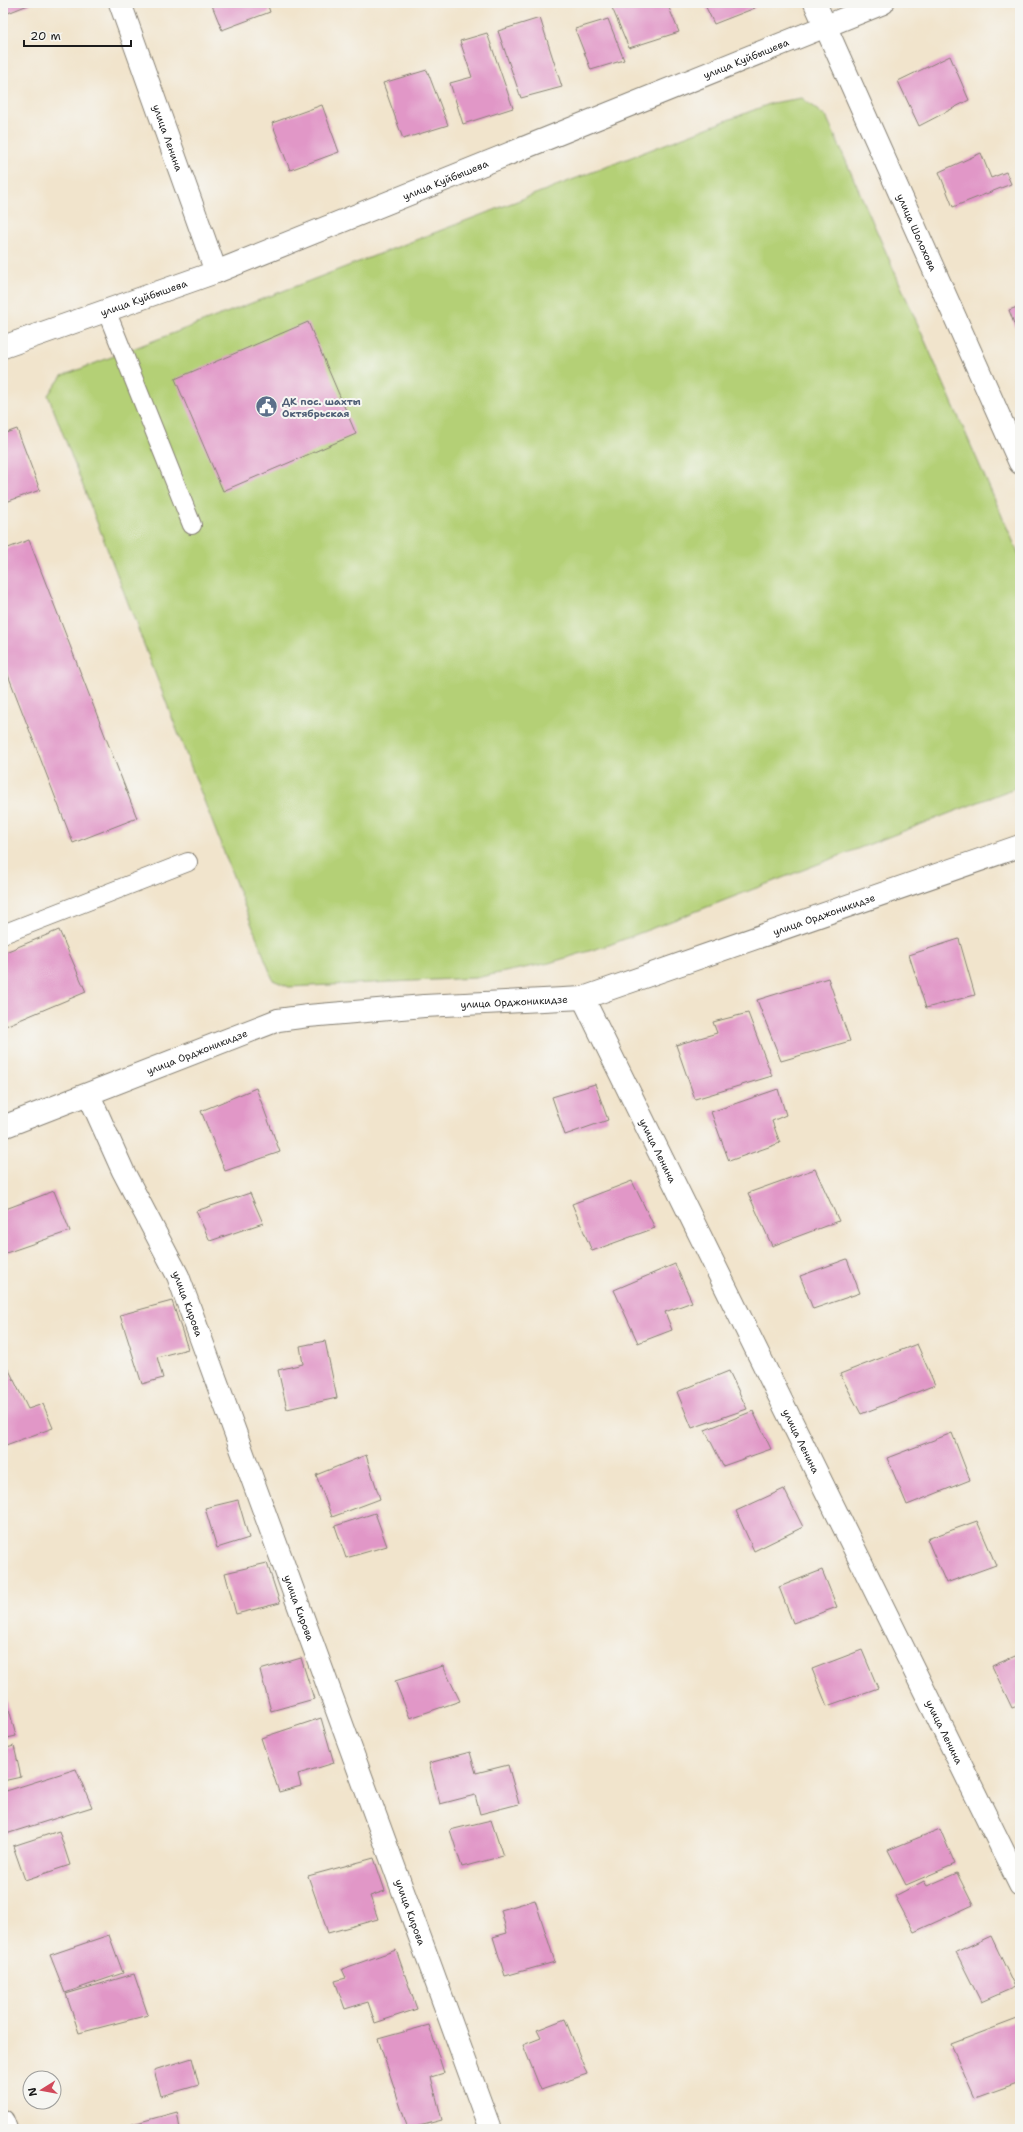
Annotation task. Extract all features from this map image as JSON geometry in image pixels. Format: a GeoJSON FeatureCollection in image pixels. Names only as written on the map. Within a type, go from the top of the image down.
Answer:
{"type":"FeatureCollection","features":[{"type":"Feature","properties":{"kind":"street","name":"улица Ленина"},"geometry":{"type":"LineString","coordinates":[[120,3],[216,272]]}},
{"type":"Feature","properties":{"kind":"street","name":"улица Шолохова"},"geometry":{"type":"LineString","coordinates":[[814,3],[1020,462]]}},
{"type":"Feature","properties":{"kind":"street","name":"улица Куйбышева"},"geometry":{"type":"LineString","coordinates":[[3,347],[216,272],[884,3]]}},
{"type":"Feature","properties":{"kind":"street","name":"улица Орджоникидзе"},"geometry":{"type":"LineString","coordinates":[[3,1127],[89,1095],[278,1020],[424,1006],[583,998],[1020,846]]}},
{"type":"Feature","properties":{"kind":"street","name":"улица Ленина"},"geometry":{"type":"LineString","coordinates":[[583,998],[1020,1885]]}},
{"type":"Feature","properties":{"kind":"street","name":"улица Кирова"},"geometry":{"type":"LineString","coordinates":[[89,1095],[123,1171],[178,1276],[490,2129]]}},
{"type":"Feature","properties":{"kind":"street"},"geometry":{"type":"LineString","coordinates":[[3,2121],[6,2129]]}},
{"type":"Feature","properties":{"kind":"lane"},"geometry":{"type":"LineString","coordinates":[[106,310],[192,525]]}},
{"type":"Feature","properties":{"kind":"lane"},"geometry":{"type":"LineString","coordinates":[[3,934],[188,862]]}},
{"type":"Feature","properties":{"kind":"green space"},"geometry":{"type":"Polygon","coordinates":[[[802,98],[827,118],[1020,557],[1020,786],[609,945],[549,963],[475,978],[289,987],[273,980],[48,395],[62,376],[772,103],[802,98]]]}},
{"type":"Feature","properties":{"kind":"building"},"geometry":{"type":"Polygon","coordinates":[[[3,3],[33,3],[3,15],[3,3]]]}},
{"type":"Feature","properties":{"kind":"building"},"geometry":{"type":"Polygon","coordinates":[[[211,3],[267,3],[270,12],[222,30],[211,3]]]}},
{"type":"Feature","properties":{"kind":"building"},"geometry":{"type":"Polygon","coordinates":[[[610,3],[667,3],[679,32],[629,48],[610,3]]]}},
{"type":"Feature","properties":{"kind":"building"},"geometry":{"type":"Polygon","coordinates":[[[704,3],[753,3],[755,8],[714,24],[704,3]]]}},
{"type":"Feature","properties":{"kind":"building"},"geometry":{"type":"Polygon","coordinates":[[[540,18],[562,87],[521,98],[498,31],[540,18]]]}},
{"type":"Feature","properties":{"kind":"building"},"geometry":{"type":"Polygon","coordinates":[[[608,19],[624,60],[591,70],[575,29],[608,19]]]}},
{"type":"Feature","properties":{"kind":"building"},"geometry":{"type":"Polygon","coordinates":[[[487,33],[513,108],[463,124],[450,83],[472,77],[460,41],[487,33]]]}},
{"type":"Feature","properties":{"kind":"building"},"geometry":{"type":"Polygon","coordinates":[[[950,56],[969,100],[919,126],[898,81],[950,56]]]}},
{"type":"Feature","properties":{"kind":"building"},"geometry":{"type":"Polygon","coordinates":[[[427,70],[448,125],[403,139],[383,83],[427,70]]]}},
{"type":"Feature","properties":{"kind":"building"},"geometry":{"type":"Polygon","coordinates":[[[322,105],[339,152],[290,170],[272,123],[322,105]]]}},
{"type":"Feature","properties":{"kind":"building"},"geometry":{"type":"Polygon","coordinates":[[[981,153],[991,178],[1006,172],[1011,184],[953,207],[939,172],[981,153]]]}},
{"type":"Feature","properties":{"kind":"building"},"geometry":{"type":"Polygon","coordinates":[[[1020,306],[1020,340],[1009,310],[1020,306]]]}},
{"type":"Feature","properties":{"kind":"building","name":"ДК пос. шахты Октябрьская"},"geometry":{"type":"Polygon","coordinates":[[[308,322],[356,434],[223,491],[175,379],[308,322]]]}},
{"type":"Feature","properties":{"kind":"building"},"geometry":{"type":"Polygon","coordinates":[[[17,429],[40,490],[3,503],[3,434],[17,429]]]}},
{"type":"Feature","properties":{"kind":"building"},"geometry":{"type":"Polygon","coordinates":[[[29,540],[137,818],[73,843],[3,662],[3,550],[29,540]]]}},
{"type":"Feature","properties":{"kind":"building"},"geometry":{"type":"Polygon","coordinates":[[[59,930],[86,992],[3,1027],[3,953],[59,930]]]}},
{"type":"Feature","properties":{"kind":"building"},"geometry":{"type":"Polygon","coordinates":[[[959,939],[975,995],[926,1008],[909,955],[959,939]]]}},
{"type":"Feature","properties":{"kind":"building"},"geometry":{"type":"Polygon","coordinates":[[[828,978],[850,1041],[781,1061],[757,1000],[828,978]]]}},
{"type":"Feature","properties":{"kind":"building"},"geometry":{"type":"Polygon","coordinates":[[[748,1013],[772,1076],[695,1099],[676,1045],[717,1033],[713,1022],[748,1013]]]}},
{"type":"Feature","properties":{"kind":"building"},"geometry":{"type":"Polygon","coordinates":[[[595,1084],[608,1120],[565,1135],[552,1097],[595,1084]]]}},
{"type":"Feature","properties":{"kind":"building"},"geometry":{"type":"Polygon","coordinates":[[[256,1088],[280,1152],[225,1171],[201,1111],[256,1088]]]}},
{"type":"Feature","properties":{"kind":"building"},"geometry":{"type":"Polygon","coordinates":[[[778,1089],[786,1115],[772,1121],[780,1143],[729,1161],[711,1112],[778,1089]]]}},
{"type":"Feature","properties":{"kind":"building"},"geometry":{"type":"Polygon","coordinates":[[[815,1169],[839,1221],[772,1246],[748,1193],[815,1169]]]}},
{"type":"Feature","properties":{"kind":"building"},"geometry":{"type":"Polygon","coordinates":[[[632,1181],[655,1228],[592,1251],[572,1204],[632,1181]]]}},
{"type":"Feature","properties":{"kind":"building"},"geometry":{"type":"Polygon","coordinates":[[[54,1191],[70,1231],[3,1254],[3,1210],[54,1191]]]}},
{"type":"Feature","properties":{"kind":"building"},"geometry":{"type":"Polygon","coordinates":[[[250,1193],[263,1223],[210,1241],[196,1211],[250,1193]]]}},
{"type":"Feature","properties":{"kind":"building"},"geometry":{"type":"Polygon","coordinates":[[[847,1259],[860,1293],[813,1309],[800,1276],[847,1259]]]}},
{"type":"Feature","properties":{"kind":"building"},"geometry":{"type":"Polygon","coordinates":[[[675,1264],[692,1302],[665,1312],[672,1330],[638,1343],[614,1290],[675,1264]]]}},
{"type":"Feature","properties":{"kind":"building"},"geometry":{"type":"Polygon","coordinates":[[[172,1301],[188,1349],[157,1357],[163,1378],[142,1384],[120,1315],[172,1301]]]}},
{"type":"Feature","properties":{"kind":"building"},"geometry":{"type":"Polygon","coordinates":[[[325,1341],[337,1398],[287,1409],[278,1370],[303,1364],[300,1346],[325,1341]]]}},
{"type":"Feature","properties":{"kind":"building"},"geometry":{"type":"Polygon","coordinates":[[[917,1344],[935,1385],[861,1414],[840,1374],[917,1344]]]}},
{"type":"Feature","properties":{"kind":"building"},"geometry":{"type":"Polygon","coordinates":[[[8,1368],[28,1409],[43,1404],[53,1428],[3,1446],[3,1370],[8,1368]]]}},
{"type":"Feature","properties":{"kind":"building"},"geometry":{"type":"Polygon","coordinates":[[[729,1371],[747,1409],[692,1428],[677,1392],[729,1371]]]}},
{"type":"Feature","properties":{"kind":"building"},"geometry":{"type":"Polygon","coordinates":[[[753,1411],[771,1449],[723,1466],[705,1430],[753,1411]]]}},
{"type":"Feature","properties":{"kind":"building"},"geometry":{"type":"Polygon","coordinates":[[[952,1433],[970,1480],[907,1505],[887,1458],[952,1433]]]}},
{"type":"Feature","properties":{"kind":"building"},"geometry":{"type":"Polygon","coordinates":[[[366,1455],[380,1499],[332,1517],[316,1475],[366,1455]]]}},
{"type":"Feature","properties":{"kind":"building"},"geometry":{"type":"Polygon","coordinates":[[[784,1489],[803,1527],[754,1551],[736,1511],[784,1489]]]}},
{"type":"Feature","properties":{"kind":"building"},"geometry":{"type":"Polygon","coordinates":[[[238,1500],[249,1538],[217,1548],[205,1508],[238,1500]]]}},
{"type":"Feature","properties":{"kind":"building"},"geometry":{"type":"Polygon","coordinates":[[[375,1513],[387,1546],[346,1558],[335,1526],[375,1513]]]}},
{"type":"Feature","properties":{"kind":"building"},"geometry":{"type":"Polygon","coordinates":[[[977,1521],[996,1565],[946,1583],[927,1539],[977,1521]]]}},
{"type":"Feature","properties":{"kind":"building"},"geometry":{"type":"Polygon","coordinates":[[[267,1563],[280,1603],[236,1614],[225,1573],[267,1563]]]}},
{"type":"Feature","properties":{"kind":"building"},"geometry":{"type":"Polygon","coordinates":[[[822,1570],[837,1607],[793,1623],[779,1587],[822,1570]]]}},
{"type":"Feature","properties":{"kind":"building"},"geometry":{"type":"Polygon","coordinates":[[[862,1650],[878,1688],[827,1706],[812,1669],[862,1650]]]}},
{"type":"Feature","properties":{"kind":"building"},"geometry":{"type":"Polygon","coordinates":[[[1020,1654],[1020,1705],[1012,1708],[992,1666],[1020,1654]]]}},
{"type":"Feature","properties":{"kind":"building"},"geometry":{"type":"Polygon","coordinates":[[[301,1658],[314,1699],[271,1711],[260,1670],[301,1658]]]}},
{"type":"Feature","properties":{"kind":"building"},"geometry":{"type":"Polygon","coordinates":[[[443,1666],[460,1701],[410,1718],[395,1681],[443,1666]]]}},
{"type":"Feature","properties":{"kind":"building"},"geometry":{"type":"Polygon","coordinates":[[[3,1686],[16,1736],[3,1739],[3,1686]]]}},
{"type":"Feature","properties":{"kind":"building"},"geometry":{"type":"Polygon","coordinates":[[[321,1718],[334,1763],[298,1774],[301,1786],[279,1792],[261,1738],[321,1718]]]}},
{"type":"Feature","properties":{"kind":"building"},"geometry":{"type":"Polygon","coordinates":[[[14,1746],[21,1777],[3,1781],[3,1749],[14,1746]]]}},
{"type":"Feature","properties":{"kind":"building"},"geometry":{"type":"Polygon","coordinates":[[[470,1752],[476,1773],[508,1765],[519,1804],[480,1814],[475,1795],[440,1804],[429,1763],[470,1752]]]}},
{"type":"Feature","properties":{"kind":"building"},"geometry":{"type":"Polygon","coordinates":[[[76,1769],[92,1807],[6,1834],[3,1826],[3,1792],[76,1769]]]}},
{"type":"Feature","properties":{"kind":"building"},"geometry":{"type":"Polygon","coordinates":[[[491,1820],[503,1856],[462,1867],[450,1830],[491,1820]]]}},
{"type":"Feature","properties":{"kind":"building"},"geometry":{"type":"Polygon","coordinates":[[[940,1829],[955,1864],[906,1885],[888,1850],[940,1829]]]}},
{"type":"Feature","properties":{"kind":"building"},"geometry":{"type":"Polygon","coordinates":[[[59,1831],[70,1865],[25,1880],[13,1846],[59,1831]]]}},
{"type":"Feature","properties":{"kind":"building"},"geometry":{"type":"Polygon","coordinates":[[[374,1858],[385,1891],[370,1896],[378,1919],[328,1933],[308,1876],[374,1858]]]}},
{"type":"Feature","properties":{"kind":"building"},"geometry":{"type":"Polygon","coordinates":[[[957,1873],[973,1905],[914,1932],[895,1896],[924,1881],[927,1886],[957,1873]]]}},
{"type":"Feature","properties":{"kind":"building"},"geometry":{"type":"Polygon","coordinates":[[[535,1900],[555,1962],[505,1976],[493,1937],[507,1933],[501,1910],[535,1900]]]}},
{"type":"Feature","properties":{"kind":"building"},"geometry":{"type":"Polygon","coordinates":[[[109,1935],[123,1973],[65,1993],[50,1955],[109,1935]]]}},
{"type":"Feature","properties":{"kind":"building"},"geometry":{"type":"Polygon","coordinates":[[[991,1936],[1015,1987],[981,2002],[956,1952],[991,1936]]]}},
{"type":"Feature","properties":{"kind":"building"},"geometry":{"type":"Polygon","coordinates":[[[396,1950],[417,2009],[375,2023],[368,2002],[345,2009],[335,1981],[346,1978],[342,1969],[396,1950]]]}},
{"type":"Feature","properties":{"kind":"building"},"geometry":{"type":"Polygon","coordinates":[[[134,1974],[148,2015],[79,2033],[66,1994],[134,1974]]]}},
{"type":"Feature","properties":{"kind":"building"},"geometry":{"type":"Polygon","coordinates":[[[1020,2018],[1020,2082],[975,2098],[951,2044],[1020,2018]]]}},
{"type":"Feature","properties":{"kind":"building"},"geometry":{"type":"Polygon","coordinates":[[[565,2019],[587,2074],[541,2090],[523,2045],[541,2038],[537,2030],[565,2019]]]}},
{"type":"Feature","properties":{"kind":"building"},"geometry":{"type":"Polygon","coordinates":[[[429,2025],[444,2073],[431,2077],[442,2120],[408,2129],[378,2039],[429,2025]]]}},
{"type":"Feature","properties":{"kind":"building"},"geometry":{"type":"Polygon","coordinates":[[[192,2058],[199,2085],[161,2096],[154,2070],[192,2058]]]}},
{"type":"Feature","properties":{"kind":"building"},"geometry":{"type":"Polygon","coordinates":[[[177,2112],[180,2129],[130,2129],[129,2125],[177,2112]]]}},
{"type":"Feature","properties":{"kind":"place","name":"ДК пос. шахты Октябрьская"},"geometry":{"type":"Point","coordinates":[266,407]}}]}
